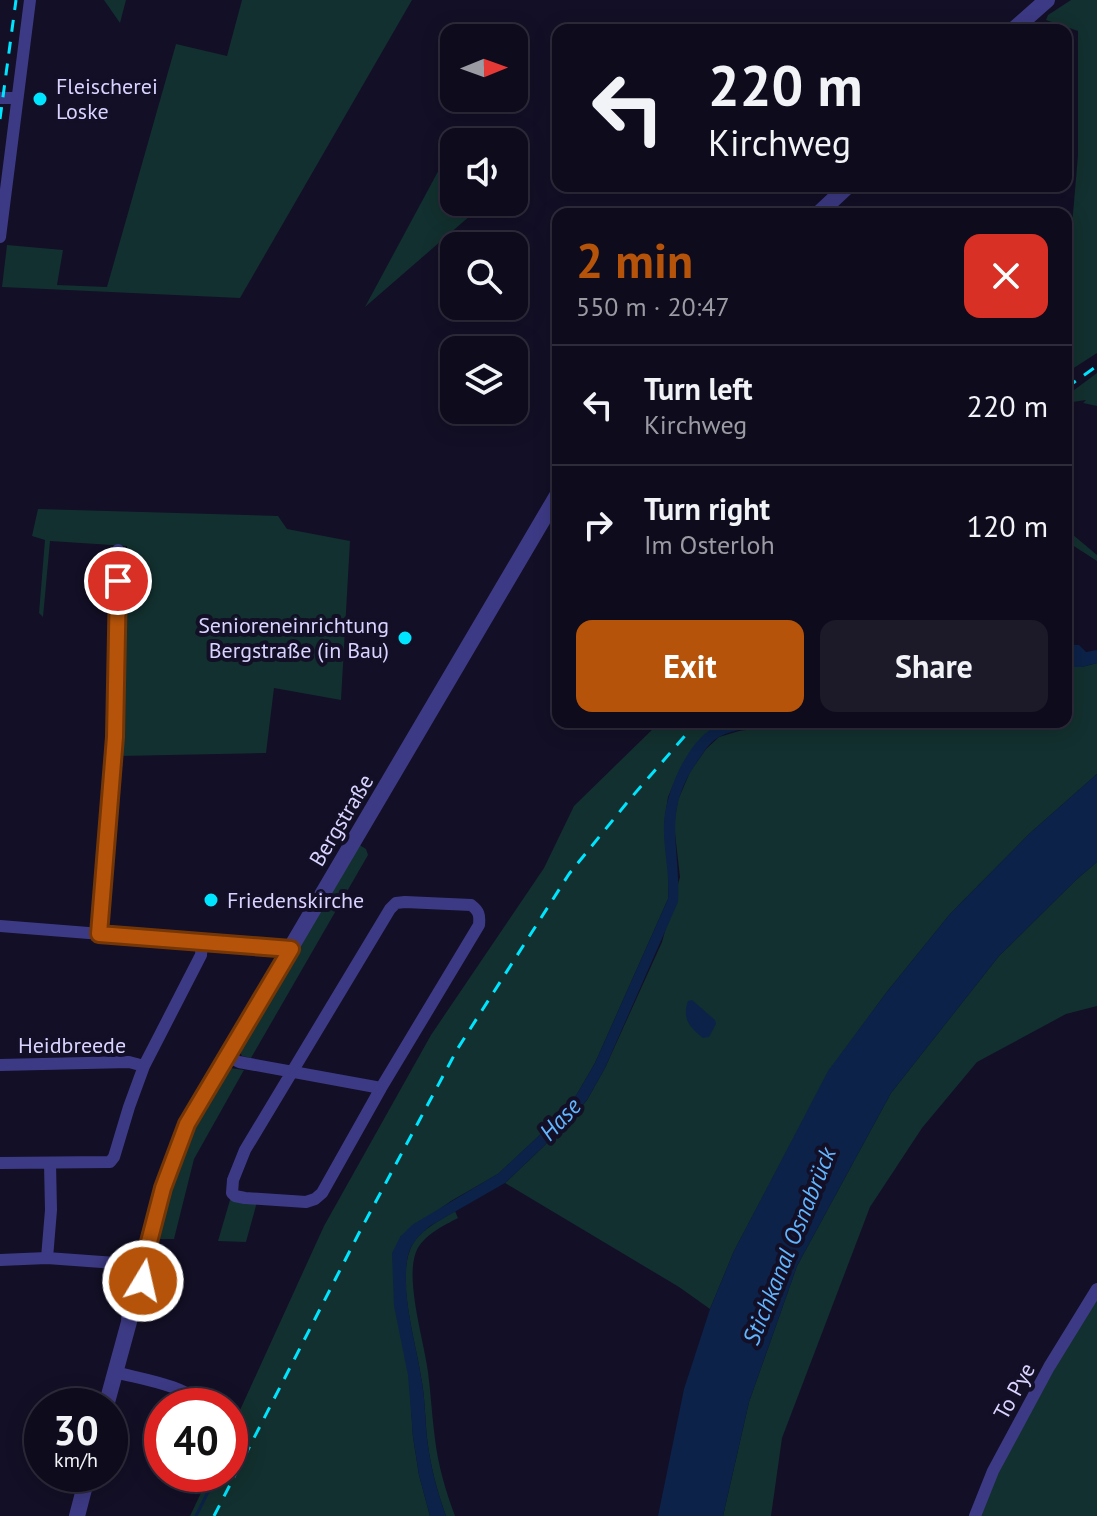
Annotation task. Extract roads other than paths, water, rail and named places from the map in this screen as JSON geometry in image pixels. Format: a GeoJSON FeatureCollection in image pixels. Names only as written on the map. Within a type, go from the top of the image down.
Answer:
{"type":"FeatureCollection","features":[{"type":"Feature","properties":{"kind":"street"},"geometry":{"type":"LineString","coordinates":[[0,237],[30,0]]}},
{"type":"Feature","properties":{"kind":"street"},"geometry":{"type":"LineString","coordinates":[[1020,24],[1047,0]]}},
{"type":"Feature","properties":{"kind":"street"},"geometry":{"type":"LineString","coordinates":[[0,98],[17,98]]}},
{"type":"Feature","properties":{"kind":"street"},"geometry":{"type":"LineString","coordinates":[[824,208],[842,192]]}},
{"type":"Feature","properties":{"kind":"street","name":"Bergstraße"},"geometry":{"type":"LineString","coordinates":[[111,1388],[129,1322],[136,1279],[143,1265],[163,1188],[187,1124],[552,504]]}},
{"type":"Feature","properties":{"kind":"street"},"geometry":{"type":"LineString","coordinates":[[99,934],[115,737],[118,550]]}},
{"type":"Feature","properties":{"kind":"street"},"geometry":{"type":"LineString","coordinates":[[396,903],[471,905],[477,909],[479,925],[322,1193],[306,1202],[235,1196],[232,1193],[233,1180],[238,1163],[293,1071],[396,903]]}},
{"type":"Feature","properties":{"kind":"street"},"geometry":{"type":"LineString","coordinates":[[0,926],[291,949]]}},
{"type":"Feature","properties":{"kind":"street","name":"Heidbreede"},"geometry":{"type":"LineString","coordinates":[[0,1163],[110,1162],[144,1066],[201,955],[202,941]]}},
{"type":"Feature","properties":{"kind":"street"},"geometry":{"type":"LineString","coordinates":[[227,1056],[239,1062],[381,1088]]}},
{"type":"Feature","properties":{"kind":"street","name":"Heidbreede"},"geometry":{"type":"LineString","coordinates":[[0,1065],[129,1062],[144,1066]]}},
{"type":"Feature","properties":{"kind":"street"},"geometry":{"type":"LineString","coordinates":[[47,1258],[51,1210],[50,1163]]}},
{"type":"Feature","properties":{"kind":"street"},"geometry":{"type":"LineString","coordinates":[[0,1260],[47,1258],[143,1265]]}},
{"type":"Feature","properties":{"kind":"street","name":"To Pye"},"geometry":{"type":"LineString","coordinates":[[975,1516],[1000,1458],[1049,1367],[1097,1289]]}},
{"type":"Feature","properties":{"kind":"street"},"geometry":{"type":"LineString","coordinates":[[115,1372],[172,1388]]}},
{"type":"Feature","properties":{"kind":"street"},"geometry":{"type":"LineString","coordinates":[[77,1516],[83,1492]]}},
{"type":"Feature","properties":{"kind":"water"},"geometry":{"type":"Polygon","coordinates":[[[1072,645],[1079,645],[1086,652],[1097,650],[1097,663],[1072,667],[1072,645]]]}},
{"type":"Feature","properties":{"kind":"water","name":"Hase"},"geometry":{"type":"Polygon","coordinates":[[[714,728],[747,728],[727,733],[712,742],[685,783],[679,800],[675,832],[678,902],[605,1068],[587,1100],[566,1125],[505,1183],[430,1226],[410,1250],[406,1275],[408,1304],[422,1385],[430,1458],[446,1516],[430,1516],[419,1475],[408,1375],[394,1306],[392,1253],[400,1237],[412,1225],[499,1173],[557,1119],[577,1094],[595,1063],[668,899],[664,824],[668,798],[687,756],[714,728]]]}},
{"type":"Feature","properties":{"kind":"water","name":"Stichkanal Osnabrück"},"geometry":{"type":"Polygon","coordinates":[[[1097,774],[1097,862],[999,956],[891,1093],[797,1266],[749,1402],[723,1516],[658,1516],[684,1389],[710,1309],[734,1251],[828,1071],[950,914],[1029,834],[1097,774]]]}},
{"type":"Feature","properties":{"kind":"water"},"geometry":{"type":"Polygon","coordinates":[[[692,1000],[715,1020],[709,1037],[703,1038],[688,1022],[686,1007],[692,1000]]]}},
{"type":"Feature","properties":{"kind":"waterway"},"geometry":{"type":"LineString","coordinates":[[196,1516],[208,1492]]}},
{"type":"Feature","properties":{"kind":"railway"},"geometry":{"type":"LineString","coordinates":[[0,119],[16,0]]}},
{"type":"Feature","properties":{"kind":"railway"},"geometry":{"type":"LineString","coordinates":[[1072,384],[1097,366]]}},
{"type":"Feature","properties":{"kind":"railway"},"geometry":{"type":"LineString","coordinates":[[214,1516],[458,1048],[569,874],[692,728]]}},
{"type":"Feature","properties":{"kind":"place","name":"Fleischerei Loske"},"geometry":{"type":"Point","coordinates":[40,99]}},
{"type":"Feature","properties":{"kind":"place","name":"Senioreneinrichtung Bergstraße (in Bau)"},"geometry":{"type":"Point","coordinates":[405,638]}},
{"type":"Feature","properties":{"kind":"place","name":"Friedenskirche"},"geometry":{"type":"Point","coordinates":[211,900]}}]}
